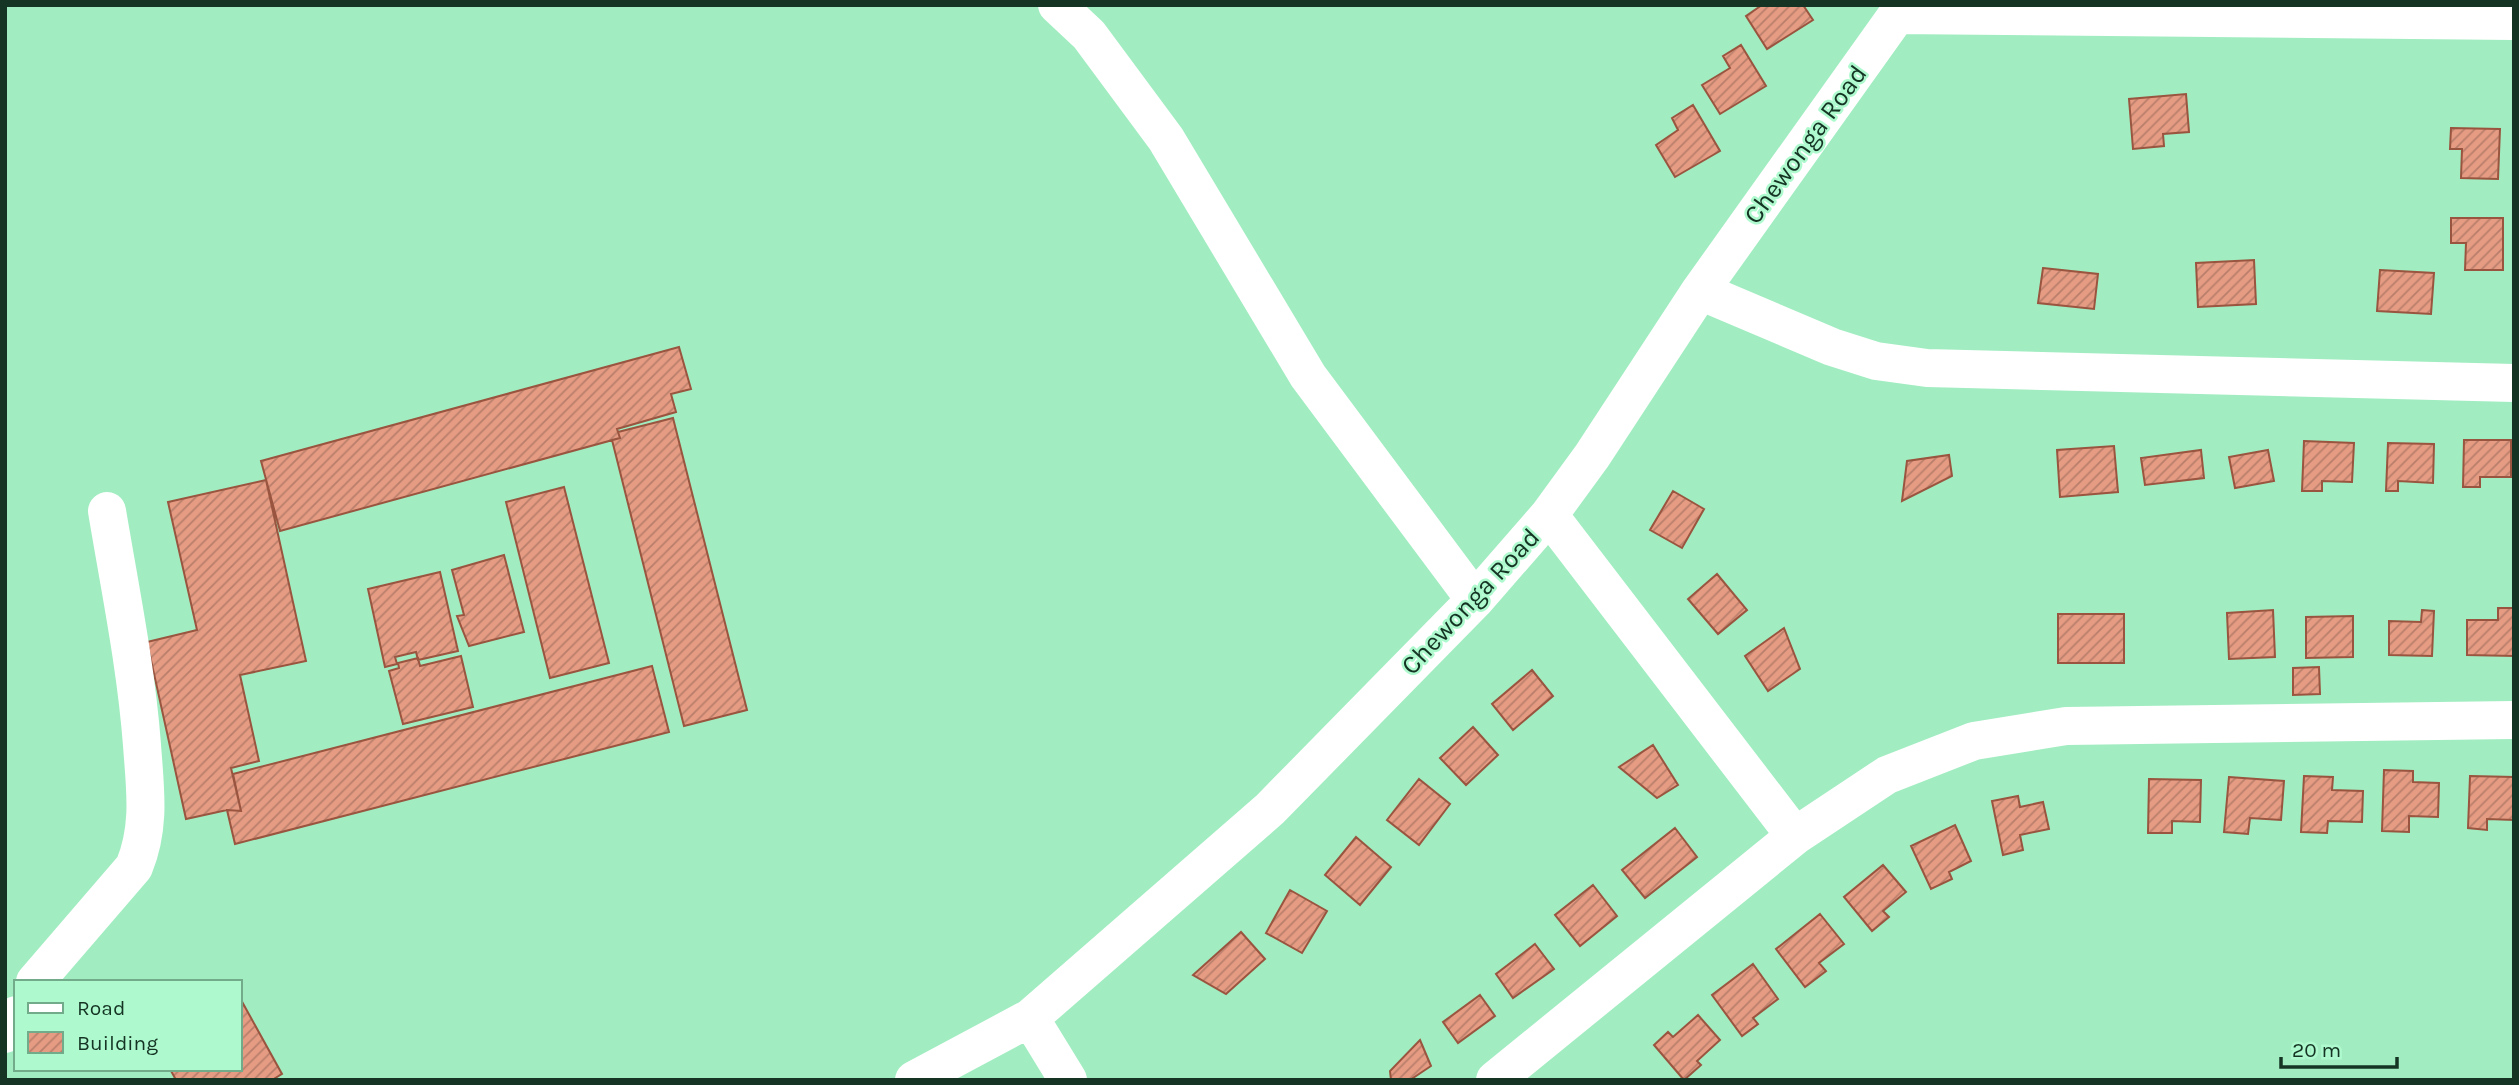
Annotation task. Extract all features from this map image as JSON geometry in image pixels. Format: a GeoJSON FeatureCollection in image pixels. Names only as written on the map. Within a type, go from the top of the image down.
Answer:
{"type":"FeatureCollection","features":[{"type":"Feature","properties":{"kind":"street"},"geometry":{"type":"LineString","coordinates":[[1063,8],[1089,35],[1166,139],[1308,376],[1475,600]]}},
{"type":"Feature","properties":{"kind":"street"},"geometry":{"type":"LineString","coordinates":[[1900,10],[2514,20]]}},
{"type":"Feature","properties":{"kind":"street","name":"Chewonga Road"},"geometry":{"type":"LineString","coordinates":[[914,1080],[1030,1018],[1270,809],[1475,600],[1549,515],[1700,292],[1900,10]]}},
{"type":"Feature","properties":{"kind":"street"},"geometry":{"type":"LineString","coordinates":[[1700,292],[1832,347],[1876,361],[1927,368],[2514,383]]}},
{"type":"Feature","properties":{"kind":"street"},"geometry":{"type":"LineString","coordinates":[[37,980],[134,867],[141,849],[147,814],[137,688],[107,511]]}},
{"type":"Feature","properties":{"kind":"street"},"geometry":{"type":"LineString","coordinates":[[1549,515],[1795,836]]}},
{"type":"Feature","properties":{"kind":"street"},"geometry":{"type":"LineString","coordinates":[[1495,1080],[1795,836],[1887,775],[1974,741],[2053,728],[2514,720]]}},
{"type":"Feature","properties":{"kind":"street"},"geometry":{"type":"LineString","coordinates":[[5,1034],[14,1018]]}},
{"type":"Feature","properties":{"kind":"street"},"geometry":{"type":"LineString","coordinates":[[1030,1018],[1068,1080]]}},
{"type":"Feature","properties":{"kind":"building"},"geometry":{"type":"Polygon","coordinates":[[[1762,5],[1803,5],[1813,20],[1767,49],[1746,16],[1762,5]]]}},
{"type":"Feature","properties":{"kind":"building"},"geometry":{"type":"Polygon","coordinates":[[[1741,45],[1766,86],[1720,114],[1702,85],[1730,68],[1723,56],[1741,45]]]}},
{"type":"Feature","properties":{"kind":"building"},"geometry":{"type":"Polygon","coordinates":[[[2186,94],[2189,132],[2163,134],[2164,146],[2133,149],[2129,99],[2186,94]]]}},
{"type":"Feature","properties":{"kind":"building"},"geometry":{"type":"Polygon","coordinates":[[[1693,105],[1720,151],[1675,177],[1656,145],[1678,130],[1672,118],[1693,105]]]}},
{"type":"Feature","properties":{"kind":"building"},"geometry":{"type":"Polygon","coordinates":[[[2451,128],[2500,129],[2498,179],[2461,178],[2462,149],[2450,149],[2451,128]]]}},
{"type":"Feature","properties":{"kind":"building"},"geometry":{"type":"Polygon","coordinates":[[[2451,218],[2503,218],[2503,270],[2465,270],[2466,243],[2451,243],[2451,218]]]}},
{"type":"Feature","properties":{"kind":"building"},"geometry":{"type":"Polygon","coordinates":[[[2254,260],[2256,304],[2198,307],[2196,263],[2254,260]]]}},
{"type":"Feature","properties":{"kind":"building"},"geometry":{"type":"Polygon","coordinates":[[[2043,268],[2098,274],[2094,309],[2038,303],[2043,268]]]}},
{"type":"Feature","properties":{"kind":"building"},"geometry":{"type":"Polygon","coordinates":[[[2380,270],[2434,273],[2431,314],[2377,311],[2380,270]]]}},
{"type":"Feature","properties":{"kind":"building"},"geometry":{"type":"Polygon","coordinates":[[[679,347],[691,389],[671,394],[676,412],[617,429],[620,438],[280,531],[261,461],[679,347]]]}},
{"type":"Feature","properties":{"kind":"building"},"geometry":{"type":"Polygon","coordinates":[[[673,418],[747,710],[684,726],[612,440],[620,438],[618,432],[673,418]]]}},
{"type":"Feature","properties":{"kind":"building"},"geometry":{"type":"Polygon","coordinates":[[[2464,440],[2511,440],[2511,477],[2480,477],[2480,487],[2463,487],[2464,440]]]}},
{"type":"Feature","properties":{"kind":"building"},"geometry":{"type":"Polygon","coordinates":[[[2304,441],[2354,443],[2352,482],[2322,481],[2322,491],[2302,491],[2304,441]]]}},
{"type":"Feature","properties":{"kind":"building"},"geometry":{"type":"Polygon","coordinates":[[[2388,443],[2434,444],[2433,483],[2398,481],[2398,491],[2386,491],[2388,443]]]}},
{"type":"Feature","properties":{"kind":"building"},"geometry":{"type":"Polygon","coordinates":[[[2114,446],[2118,492],[2060,497],[2057,450],[2114,446]]]}},
{"type":"Feature","properties":{"kind":"building"},"geometry":{"type":"Polygon","coordinates":[[[2201,450],[2204,478],[2145,485],[2141,458],[2201,450]]]}},
{"type":"Feature","properties":{"kind":"building"},"geometry":{"type":"Polygon","coordinates":[[[2268,450],[2274,481],[2235,488],[2229,457],[2268,450]]]}},
{"type":"Feature","properties":{"kind":"building"},"geometry":{"type":"Polygon","coordinates":[[[1949,455],[1952,476],[1902,501],[1907,461],[1949,455]]]}},
{"type":"Feature","properties":{"kind":"building"},"geometry":{"type":"Polygon","coordinates":[[[266,480],[306,661],[240,675],[259,761],[231,768],[241,811],[227,810],[186,819],[147,642],[197,630],[168,502],[266,480]]]}},
{"type":"Feature","properties":{"kind":"building"},"geometry":{"type":"Polygon","coordinates":[[[564,487],[609,663],[550,678],[506,502],[564,487]]]}},
{"type":"Feature","properties":{"kind":"building"},"geometry":{"type":"Polygon","coordinates":[[[1673,491],[1704,509],[1682,548],[1650,530],[1673,491]]]}},
{"type":"Feature","properties":{"kind":"building"},"geometry":{"type":"Polygon","coordinates":[[[504,555],[524,632],[469,646],[457,616],[464,615],[452,570],[504,555]]]}},
{"type":"Feature","properties":{"kind":"building"},"geometry":{"type":"Polygon","coordinates":[[[440,572],[458,651],[418,660],[416,652],[395,657],[397,664],[385,667],[368,589],[440,572]]]}},
{"type":"Feature","properties":{"kind":"building"},"geometry":{"type":"Polygon","coordinates":[[[1717,574],[1747,610],[1718,634],[1688,599],[1717,574]]]}},
{"type":"Feature","properties":{"kind":"building"},"geometry":{"type":"Polygon","coordinates":[[[2498,608],[2514,608],[2514,656],[2467,655],[2467,620],[2498,620],[2498,608]]]}},
{"type":"Feature","properties":{"kind":"building"},"geometry":{"type":"Polygon","coordinates":[[[2273,610],[2275,657],[2229,659],[2227,613],[2273,610]]]}},
{"type":"Feature","properties":{"kind":"building"},"geometry":{"type":"Polygon","coordinates":[[[2422,610],[2434,611],[2432,656],[2389,655],[2389,621],[2421,622],[2422,610]]]}},
{"type":"Feature","properties":{"kind":"building"},"geometry":{"type":"Polygon","coordinates":[[[2058,614],[2124,614],[2124,663],[2058,663],[2058,614]]]}},
{"type":"Feature","properties":{"kind":"building"},"geometry":{"type":"Polygon","coordinates":[[[2353,616],[2353,657],[2306,658],[2306,617],[2353,616]]]}},
{"type":"Feature","properties":{"kind":"building"},"geometry":{"type":"Polygon","coordinates":[[[1784,628],[1800,669],[1768,691],[1745,656],[1784,628]]]}},
{"type":"Feature","properties":{"kind":"building"},"geometry":{"type":"Polygon","coordinates":[[[461,656],[473,707],[403,724],[389,671],[399,668],[398,663],[418,658],[420,666],[461,656]]]}},
{"type":"Feature","properties":{"kind":"building"},"geometry":{"type":"Polygon","coordinates":[[[652,666],[669,732],[235,844],[227,810],[241,811],[233,774],[652,666]]]}},
{"type":"Feature","properties":{"kind":"building"},"geometry":{"type":"Polygon","coordinates":[[[2319,667],[2320,694],[2293,695],[2293,668],[2319,667]]]}},
{"type":"Feature","properties":{"kind":"building"},"geometry":{"type":"Polygon","coordinates":[[[1532,670],[1553,696],[1513,730],[1492,704],[1532,670]]]}},
{"type":"Feature","properties":{"kind":"building"},"geometry":{"type":"Polygon","coordinates":[[[1473,727],[1498,755],[1466,785],[1440,758],[1473,727]]]}},
{"type":"Feature","properties":{"kind":"building"},"geometry":{"type":"Polygon","coordinates":[[[1653,745],[1678,785],[1657,798],[1619,767],[1653,745]]]}},
{"type":"Feature","properties":{"kind":"building"},"geometry":{"type":"Polygon","coordinates":[[[2384,770],[2413,771],[2413,782],[2439,783],[2438,817],[2409,816],[2409,832],[2382,831],[2384,770]]]}},
{"type":"Feature","properties":{"kind":"building"},"geometry":{"type":"Polygon","coordinates":[[[2304,776],[2333,777],[2332,790],[2363,791],[2362,822],[2328,821],[2327,833],[2301,832],[2304,776]]]}},
{"type":"Feature","properties":{"kind":"building"},"geometry":{"type":"Polygon","coordinates":[[[2470,776],[2514,777],[2514,820],[2487,819],[2487,830],[2468,828],[2470,776]]]}},
{"type":"Feature","properties":{"kind":"building"},"geometry":{"type":"Polygon","coordinates":[[[2229,777],[2284,781],[2281,820],[2250,818],[2248,834],[2224,832],[2229,777]]]}},
{"type":"Feature","properties":{"kind":"building"},"geometry":{"type":"Polygon","coordinates":[[[1419,779],[1450,804],[1419,845],[1387,820],[1419,779]]]}},
{"type":"Feature","properties":{"kind":"building"},"geometry":{"type":"Polygon","coordinates":[[[2149,779],[2201,780],[2200,822],[2172,821],[2172,833],[2148,833],[2149,779]]]}},
{"type":"Feature","properties":{"kind":"building"},"geometry":{"type":"Polygon","coordinates":[[[2018,796],[2020,807],[2043,802],[2049,829],[2020,835],[2023,850],[2003,855],[1992,801],[2018,796]]]}},
{"type":"Feature","properties":{"kind":"building"},"geometry":{"type":"Polygon","coordinates":[[[1955,825],[1971,861],[1949,872],[1952,879],[1931,889],[1911,846],[1955,825]]]}},
{"type":"Feature","properties":{"kind":"building"},"geometry":{"type":"Polygon","coordinates":[[[1675,828],[1697,857],[1645,898],[1622,870],[1675,828]]]}},
{"type":"Feature","properties":{"kind":"building"},"geometry":{"type":"Polygon","coordinates":[[[1356,837],[1391,867],[1360,905],[1325,875],[1356,837]]]}},
{"type":"Feature","properties":{"kind":"building"},"geometry":{"type":"Polygon","coordinates":[[[1883,865],[1906,892],[1883,911],[1889,917],[1872,931],[1844,897],[1883,865]]]}},
{"type":"Feature","properties":{"kind":"building"},"geometry":{"type":"Polygon","coordinates":[[[1593,885],[1617,916],[1580,946],[1555,915],[1593,885]]]}},
{"type":"Feature","properties":{"kind":"building"},"geometry":{"type":"Polygon","coordinates":[[[1290,890],[1327,911],[1302,953],[1266,933],[1290,890]]]}},
{"type":"Feature","properties":{"kind":"building"},"geometry":{"type":"Polygon","coordinates":[[[1820,914],[1844,944],[1819,963],[1826,971],[1805,987],[1776,949],[1820,914]]]}},
{"type":"Feature","properties":{"kind":"building"},"geometry":{"type":"Polygon","coordinates":[[[1241,932],[1265,959],[1226,994],[1193,975],[1241,932]]]}},
{"type":"Feature","properties":{"kind":"building"},"geometry":{"type":"Polygon","coordinates":[[[1535,944],[1554,969],[1513,998],[1496,974],[1535,944]]]}},
{"type":"Feature","properties":{"kind":"building"},"geometry":{"type":"Polygon","coordinates":[[[1753,964],[1778,999],[1753,1018],[1758,1024],[1742,1036],[1712,995],[1753,964]]]}},
{"type":"Feature","properties":{"kind":"building"},"geometry":{"type":"Polygon","coordinates":[[[1480,995],[1495,1016],[1458,1043],[1443,1022],[1480,995]]]}},
{"type":"Feature","properties":{"kind":"building"},"geometry":{"type":"Polygon","coordinates":[[[242,1002],[282,1074],[272,1080],[176,1080],[171,1071],[242,1071],[242,1002]]]}},
{"type":"Feature","properties":{"kind":"building"},"geometry":{"type":"Polygon","coordinates":[[[1698,1015],[1720,1040],[1697,1061],[1701,1065],[1684,1080],[1654,1045],[1668,1032],[1673,1037],[1698,1015]]]}},
{"type":"Feature","properties":{"kind":"building"},"geometry":{"type":"Polygon","coordinates":[[[1420,1040],[1431,1066],[1410,1080],[1391,1080],[1390,1071],[1420,1040]]]}}]}
